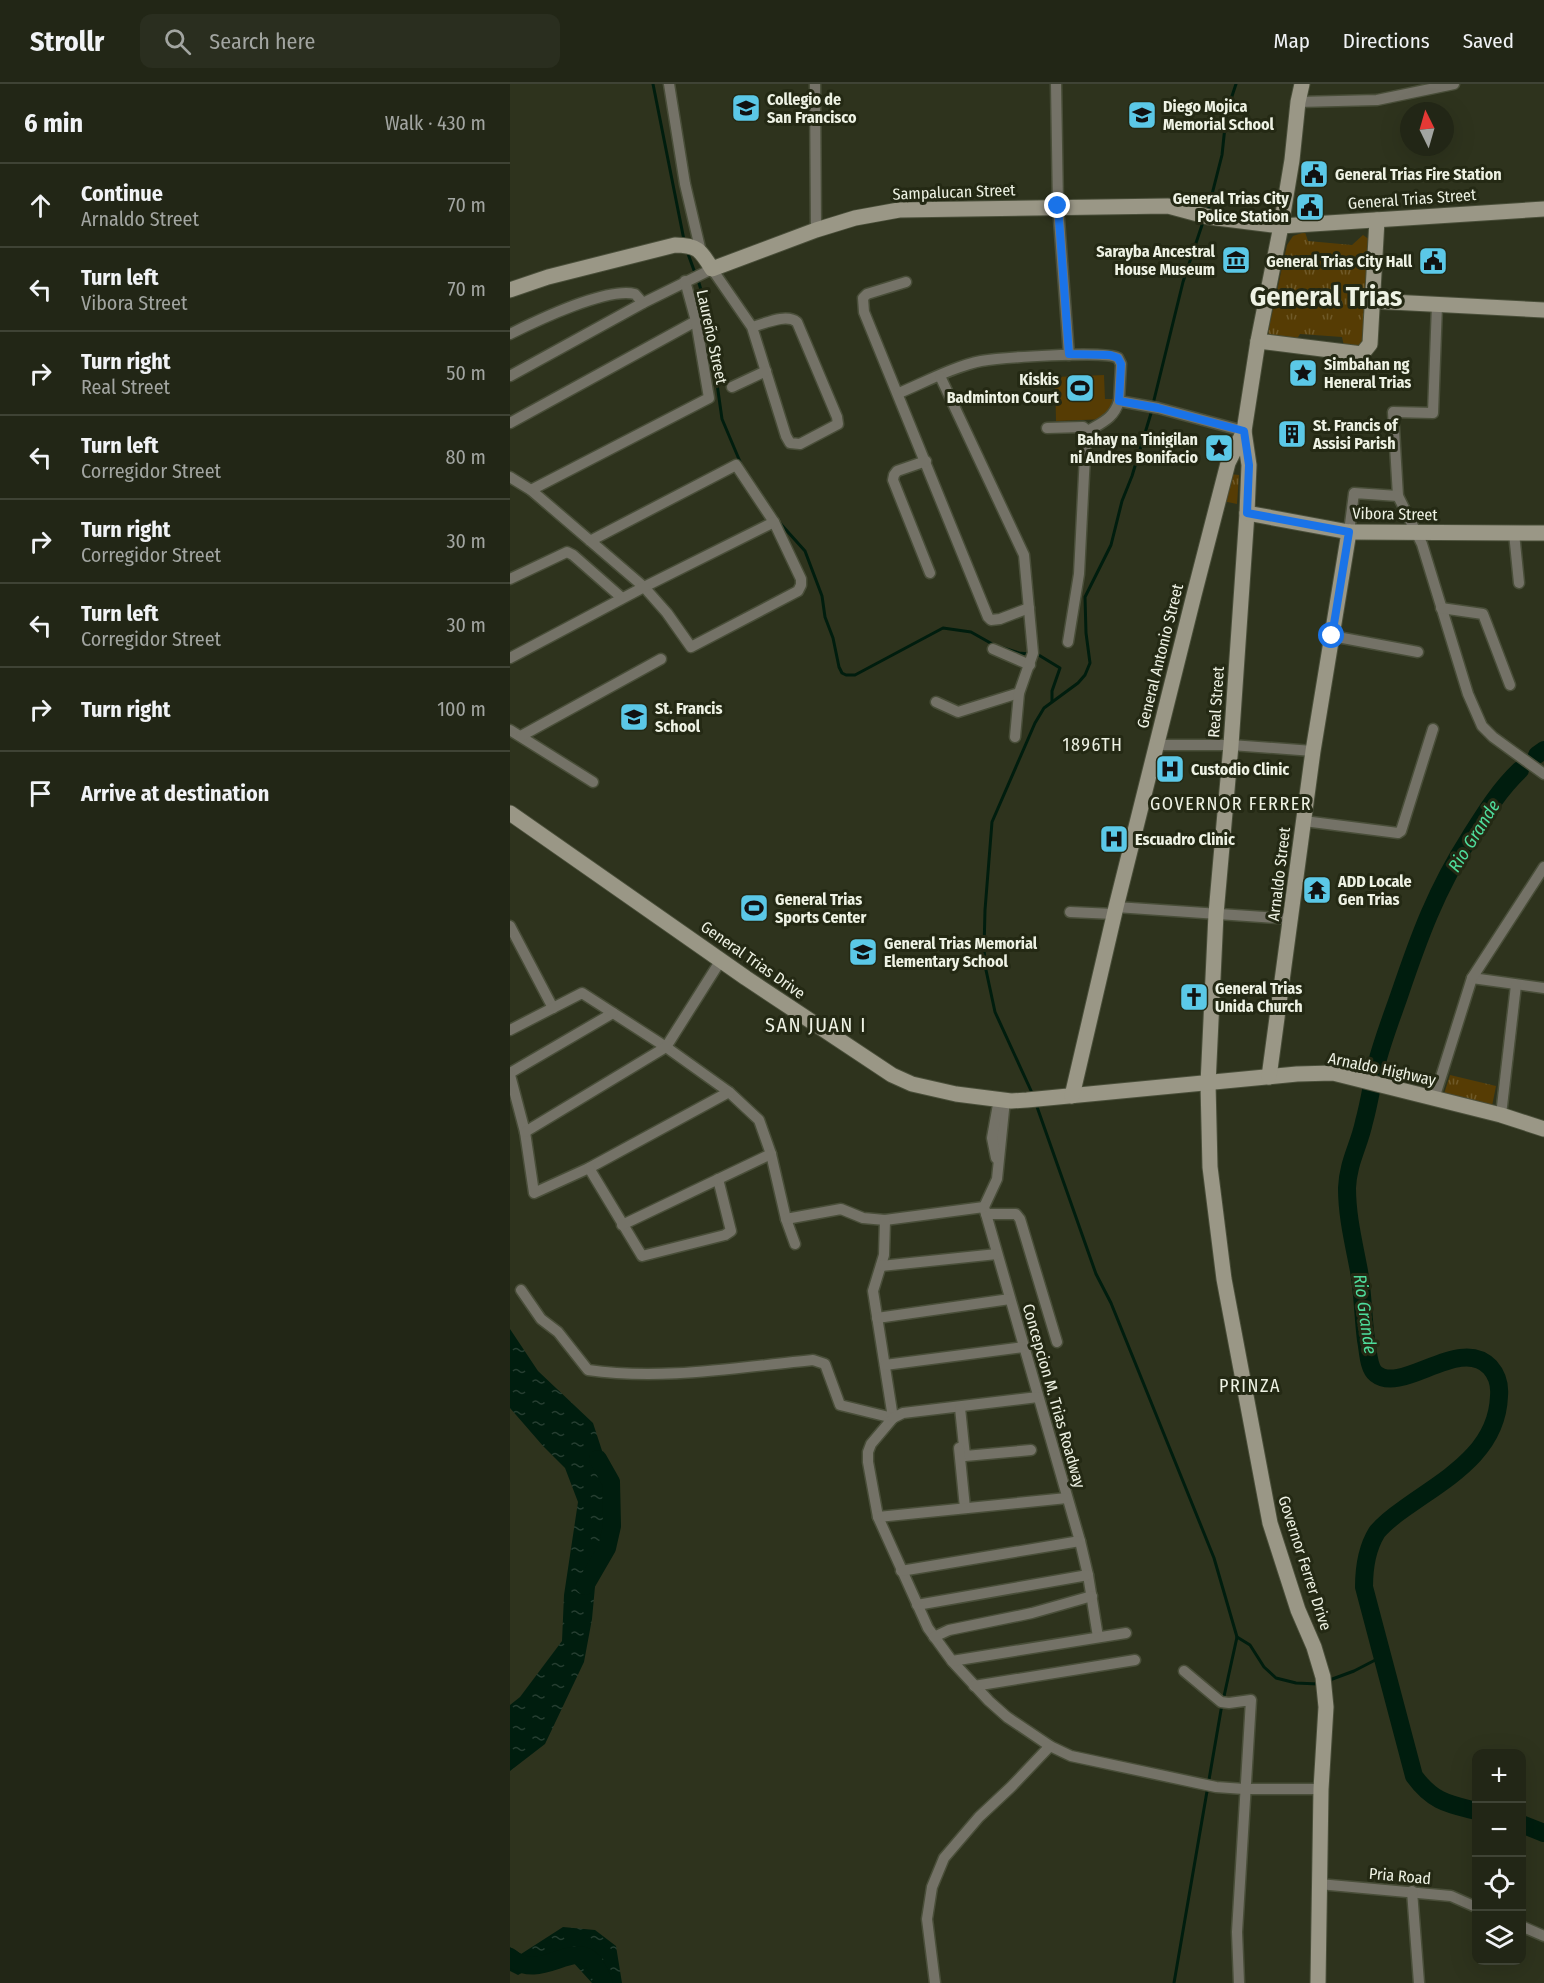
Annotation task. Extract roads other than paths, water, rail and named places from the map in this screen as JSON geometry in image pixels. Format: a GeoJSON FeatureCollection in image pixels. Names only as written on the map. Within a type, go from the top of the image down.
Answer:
{"type":"FeatureCollection","features":[{"type":"Feature","properties":{"kind":"main road","name":"General Antonio Street"},"geometry":{"type":"LineString","coordinates":[[1072,1096],[1115,910],[1228,463],[1244,431],[1258,341],[1281,226],[1302,84]]}},
{"type":"Feature","properties":{"kind":"main road","name":"Sampalucan Street"},"geometry":{"type":"LineString","coordinates":[[712,270],[816,230],[855,218],[898,210],[1168,206],[1202,215],[1281,226]]}},
{"type":"Feature","properties":{"kind":"main road","name":"General Trias Street"},"geometry":{"type":"LineString","coordinates":[[1281,226],[1544,209]]}},
{"type":"Feature","properties":{"kind":"main road"},"geometry":{"type":"LineString","coordinates":[[1258,341],[1362,354],[1370,344],[1377,220]]}},
{"type":"Feature","properties":{"kind":"main road"},"geometry":{"type":"LineString","coordinates":[[510,290],[548,277],[662,247],[687,245],[701,252],[712,270]]}},
{"type":"Feature","properties":{"kind":"main road"},"geometry":{"type":"LineString","coordinates":[[1372,302],[1544,310]]}},
{"type":"Feature","properties":{"kind":"main road","name":"Real Street"},"geometry":{"type":"LineString","coordinates":[[1208,1084],[1216,914],[1231,745],[1247,513],[1249,465],[1244,431]]}},
{"type":"Feature","properties":{"kind":"main road","name":"Vibora Street"},"geometry":{"type":"LineString","coordinates":[[1247,513],[1349,532],[1544,533]]}},
{"type":"Feature","properties":{"kind":"main road","name":"Arnaldo Street"},"geometry":{"type":"LineString","coordinates":[[1269,1077],[1313,751],[1349,532]]}},
{"type":"Feature","properties":{"kind":"main road","name":"General Trias Drive"},"geometry":{"type":"LineString","coordinates":[[510,813],[891,1075],[912,1084],[956,1094],[1002,1100],[1045,1099],[1208,1084]]}},
{"type":"Feature","properties":{"kind":"main road","name":"Arnaldo Highway"},"geometry":{"type":"LineString","coordinates":[[1208,1084],[1333,1073],[1501,1115],[1544,1129]]}},
{"type":"Feature","properties":{"kind":"main road","name":"Governor Ferrer Drive"},"geometry":{"type":"LineString","coordinates":[[1208,1084],[1210,1167],[1224,1279],[1260,1476],[1270,1523],[1298,1610],[1314,1647],[1323,1677],[1326,1707],[1321,1789],[1318,1983]]}},
{"type":"Feature","properties":{"kind":"street"},"geometry":{"type":"LineString","coordinates":[[669,84],[685,184],[701,252]]}},
{"type":"Feature","properties":{"kind":"street"},"geometry":{"type":"LineString","coordinates":[[815,84],[816,230]]}},
{"type":"Feature","properties":{"kind":"street"},"geometry":{"type":"LineString","coordinates":[[1056,84],[1058,206],[1069,354]]}},
{"type":"Feature","properties":{"kind":"street"},"geometry":{"type":"LineString","coordinates":[[1298,102],[1377,100],[1454,84]]}},
{"type":"Feature","properties":{"kind":"street"},"geometry":{"type":"LineString","coordinates":[[510,376],[643,303],[712,270],[752,327],[786,436],[790,442],[800,444],[838,424],[797,322],[788,318],[752,327]]}},
{"type":"Feature","properties":{"kind":"street","name":"Laureño Street"},"geometry":{"type":"LineString","coordinates":[[531,490],[709,398],[696,321],[685,281]]}},
{"type":"Feature","properties":{"kind":"street"},"geometry":{"type":"LineString","coordinates":[[906,282],[867,294],[863,298],[864,312],[899,393],[988,617],[991,620],[1000,619],[1029,608]]}},
{"type":"Feature","properties":{"kind":"street"},"geometry":{"type":"LineString","coordinates":[[510,334],[549,315],[621,293],[635,294],[643,303]]}},
{"type":"Feature","properties":{"kind":"street"},"geometry":{"type":"LineString","coordinates":[[1437,305],[1433,413],[1393,412],[1398,496],[1422,544],[1468,694],[1482,726],[1499,742],[1544,774]]}},
{"type":"Feature","properties":{"kind":"street"},"geometry":{"type":"LineString","coordinates":[[510,423],[696,321]]}},
{"type":"Feature","properties":{"kind":"street"},"geometry":{"type":"LineString","coordinates":[[899,393],[980,361],[1069,354],[1110,355],[1118,358],[1121,364],[1119,401],[1110,418],[1088,431]]}},
{"type":"Feature","properties":{"kind":"street"},"geometry":{"type":"LineString","coordinates":[[732,387],[766,371]]}},
{"type":"Feature","properties":{"kind":"street"},"geometry":{"type":"LineString","coordinates":[[940,376],[1022,548],[1033,647],[1030,665],[1019,693],[1015,737]]}},
{"type":"Feature","properties":{"kind":"street"},"geometry":{"type":"LineString","coordinates":[[1119,401],[1158,408],[1244,431]]}},
{"type":"Feature","properties":{"kind":"street"},"geometry":{"type":"LineString","coordinates":[[1047,428],[1083,427],[1088,431]]}},
{"type":"Feature","properties":{"kind":"street"},"geometry":{"type":"LineString","coordinates":[[1068,642],[1079,574],[1088,431]]}},
{"type":"Feature","properties":{"kind":"street"},"geometry":{"type":"LineString","coordinates":[[926,462],[897,471],[893,480],[930,573]]}},
{"type":"Feature","properties":{"kind":"street"},"geometry":{"type":"LineString","coordinates":[[510,477],[531,490],[590,541],[644,587],[667,613],[691,647],[798,591],[801,585],[801,579],[774,522],[736,465],[590,541]]}},
{"type":"Feature","properties":{"kind":"street"},"geometry":{"type":"LineString","coordinates":[[1349,532],[1354,493],[1398,496]]}},
{"type":"Feature","properties":{"kind":"street"},"geometry":{"type":"LineString","coordinates":[[510,658],[622,598],[774,522]]}},
{"type":"Feature","properties":{"kind":"street"},"geometry":{"type":"LineString","coordinates":[[1514,533],[1519,583]]}},
{"type":"Feature","properties":{"kind":"street"},"geometry":{"type":"LineString","coordinates":[[510,579],[567,552],[622,598]]}},
{"type":"Feature","properties":{"kind":"street"},"geometry":{"type":"LineString","coordinates":[[1441,608],[1483,614],[1510,685]]}},
{"type":"Feature","properties":{"kind":"street"},"geometry":{"type":"LineString","coordinates":[[1332,636],[1418,652]]}},
{"type":"Feature","properties":{"kind":"street"},"geometry":{"type":"LineString","coordinates":[[993,649],[1030,665]]}},
{"type":"Feature","properties":{"kind":"street"},"geometry":{"type":"LineString","coordinates":[[521,736],[661,659]]}},
{"type":"Feature","properties":{"kind":"street"},"geometry":{"type":"LineString","coordinates":[[936,702],[958,712],[1019,693]]}},
{"type":"Feature","properties":{"kind":"street"},"geometry":{"type":"LineString","coordinates":[[1304,821],[1398,834],[1401,831],[1433,729]]}},
{"type":"Feature","properties":{"kind":"street"},"geometry":{"type":"LineString","coordinates":[[510,730],[593,782]]}},
{"type":"Feature","properties":{"kind":"street"},"geometry":{"type":"LineString","coordinates":[[1157,745],[1231,745],[1313,751]]}},
{"type":"Feature","properties":{"kind":"street"},"geometry":{"type":"LineString","coordinates":[[1434,1099],[1472,978],[1544,865]]}},
{"type":"Feature","properties":{"kind":"street"},"geometry":{"type":"LineString","coordinates":[[1070,912],[1115,910],[1292,919]]}},
{"type":"Feature","properties":{"kind":"street"},"geometry":{"type":"LineString","coordinates":[[510,926],[553,1008]]}},
{"type":"Feature","properties":{"kind":"street"},"geometry":{"type":"LineString","coordinates":[[525,1132],[666,1047],[721,960]]}},
{"type":"Feature","properties":{"kind":"street"},"geometry":{"type":"LineString","coordinates":[[1472,978],[1516,986],[1543,986]]}},
{"type":"Feature","properties":{"kind":"street"},"geometry":{"type":"LineString","coordinates":[[1501,1115],[1516,986]]}},
{"type":"Feature","properties":{"kind":"street"},"geometry":{"type":"LineString","coordinates":[[510,1030],[582,993],[666,1047],[729,1092],[759,1120],[771,1154],[786,1218],[795,1244]]}},
{"type":"Feature","properties":{"kind":"street"},"geometry":{"type":"LineString","coordinates":[[613,1013],[510,1074],[525,1132],[534,1193],[589,1168],[729,1092]]}},
{"type":"Feature","properties":{"kind":"street"},"geometry":{"type":"LineString","coordinates":[[985,1210],[997,1179],[992,1138],[1002,1100]]}},
{"type":"Feature","properties":{"kind":"street"},"geometry":{"type":"LineString","coordinates":[[622,1226],[771,1154]]}},
{"type":"Feature","properties":{"kind":"street"},"geometry":{"type":"LineString","coordinates":[[589,1168],[642,1256],[725,1235],[731,1231],[718,1179]]}},
{"type":"Feature","properties":{"kind":"street"},"geometry":{"type":"LineString","coordinates":[[786,1218],[841,1209],[863,1218],[885,1220],[985,1210],[1016,1214],[1020,1219],[1057,1342]]}},
{"type":"Feature","properties":{"kind":"street","name":"Concepcion M. Trias Roadway"},"geometry":{"type":"LineString","coordinates":[[985,1210],[1080,1541],[1098,1637]]}},
{"type":"Feature","properties":{"kind":"street"},"geometry":{"type":"LineString","coordinates":[[885,1220],[884,1255],[873,1292],[893,1418]]}},
{"type":"Feature","properties":{"kind":"street"},"geometry":{"type":"LineString","coordinates":[[881,1266],[998,1254]]}},
{"type":"Feature","properties":{"kind":"street"},"geometry":{"type":"LineString","coordinates":[[520,1290],[541,1319],[558,1332],[588,1370],[646,1375],[813,1360],[825,1364],[840,1405],[893,1418]]}},
{"type":"Feature","properties":{"kind":"street"},"geometry":{"type":"LineString","coordinates":[[877,1318],[1010,1299]]}},
{"type":"Feature","properties":{"kind":"street"},"geometry":{"type":"LineString","coordinates":[[885,1365],[1024,1347]]}},
{"type":"Feature","properties":{"kind":"street"},"geometry":{"type":"LineString","coordinates":[[1038,1397],[903,1413],[893,1418],[868,1452],[878,1517],[901,1571],[934,1637],[952,1661],[1007,1717],[1050,1746],[1071,1756],[1216,1787],[1321,1789]]}},
{"type":"Feature","properties":{"kind":"street"},"geometry":{"type":"LineString","coordinates":[[958,1408],[965,1456],[1031,1450]]}},
{"type":"Feature","properties":{"kind":"street"},"geometry":{"type":"LineString","coordinates":[[958,1408],[965,1508]]}},
{"type":"Feature","properties":{"kind":"street"},"geometry":{"type":"LineString","coordinates":[[878,1517],[1067,1498]]}},
{"type":"Feature","properties":{"kind":"street"},"geometry":{"type":"LineString","coordinates":[[901,1571],[1080,1541]]}},
{"type":"Feature","properties":{"kind":"street"},"geometry":{"type":"LineString","coordinates":[[917,1605],[1088,1575]]}},
{"type":"Feature","properties":{"kind":"street"},"geometry":{"type":"LineString","coordinates":[[934,1637],[949,1630],[1032,1613],[1092,1596]]}},
{"type":"Feature","properties":{"kind":"street"},"geometry":{"type":"LineString","coordinates":[[952,1661],[1126,1633]]}},
{"type":"Feature","properties":{"kind":"street"},"geometry":{"type":"LineString","coordinates":[[975,1686],[1135,1660]]}},
{"type":"Feature","properties":{"kind":"street"},"geometry":{"type":"LineString","coordinates":[[1184,1671],[1225,1702],[1251,1700],[1237,1932],[1239,1983]]}},
{"type":"Feature","properties":{"kind":"street"},"geometry":{"type":"LineString","coordinates":[[935,1983],[927,1919],[932,1887],[944,1858],[979,1817],[1050,1746]]}},
{"type":"Feature","properties":{"kind":"street","name":"Pria Road"},"geometry":{"type":"LineString","coordinates":[[1319,1884],[1451,1896],[1472,1905]]}},
{"type":"Feature","properties":{"kind":"street"},"geometry":{"type":"LineString","coordinates":[[1412,1891],[1419,1983]]}},
{"type":"Feature","properties":{"kind":"street"},"geometry":{"type":"LineString","coordinates":[[1526,1928],[1544,1936]]}},
{"type":"Feature","properties":{"kind":"water"},"geometry":{"type":"Polygon","coordinates":[[[510,1329],[538,1371],[593,1423],[608,1469],[612,1502],[610,1534],[597,1565],[592,1619],[584,1662],[545,1744],[510,1771],[510,1705],[520,1697],[562,1641],[564,1595],[578,1502],[565,1468],[510,1408],[510,1329]]]}},
{"type":"Feature","properties":{"kind":"water"},"geometry":{"type":"Polygon","coordinates":[[[563,1927],[595,1930],[616,1946],[622,1983],[592,1983],[571,1960],[546,1960],[518,1975],[510,1971],[510,1947],[521,1954],[563,1927]]]}},
{"type":"Feature","properties":{"kind":"waterway"},"geometry":{"type":"LineString","coordinates":[[653,84],[684,240]]}},
{"type":"Feature","properties":{"kind":"waterway"},"geometry":{"type":"LineString","coordinates":[[1231,99],[1236,84]]}},
{"type":"Feature","properties":{"kind":"waterway"},"geometry":{"type":"LineString","coordinates":[[1208,210],[1222,155],[1226,117]]}},
{"type":"Feature","properties":{"kind":"waterway"},"geometry":{"type":"LineString","coordinates":[[1153,404],[1183,282],[1204,219]]}},
{"type":"Feature","properties":{"kind":"waterway"},"geometry":{"type":"LineString","coordinates":[[687,251],[695,273]]}},
{"type":"Feature","properties":{"kind":"waterway"},"geometry":{"type":"LineString","coordinates":[[698,280],[706,306],[722,419],[741,464]]}},
{"type":"Feature","properties":{"kind":"waterway"},"geometry":{"type":"LineString","coordinates":[[1033,1095],[995,1012],[986,970],[985,910],[992,822],[1035,723],[1044,708],[1078,683],[1085,675],[1090,663],[1085,597],[1111,545],[1122,501],[1152,410]]}},
{"type":"Feature","properties":{"kind":"waterway"},"geometry":{"type":"LineString","coordinates":[[779,522],[805,551],[822,596],[825,617],[842,673],[855,675],[943,628],[971,632],[994,645]]}},
{"type":"Feature","properties":{"kind":"waterway"},"geometry":{"type":"LineString","coordinates":[[1000,647],[1029,654]]}},
{"type":"Feature","properties":{"kind":"waterway"},"geometry":{"type":"LineString","coordinates":[[1037,654],[1060,668],[1052,691],[1052,701]]}},
{"type":"Feature","properties":{"kind":"waterway","name":"Rio Grande"},"geometry":{"type":"LineString","coordinates":[[1537,755],[1544,750]]}},
{"type":"Feature","properties":{"kind":"waterway","name":"Rio Grande"},"geometry":{"type":"LineString","coordinates":[[1472,1810],[1449,1804],[1435,1797],[1414,1776],[1364,1580],[1368,1552],[1380,1528],[1452,1475],[1479,1449],[1496,1416],[1499,1384],[1490,1367],[1478,1359],[1463,1358],[1448,1361],[1401,1377],[1387,1378],[1373,1371],[1366,1340],[1360,1280],[1349,1220],[1347,1188],[1349,1170],[1362,1131],[1381,1048],[1429,914],[1447,876],[1476,828],[1499,794],[1520,770]]}},
{"type":"Feature","properties":{"kind":"waterway"},"geometry":{"type":"LineString","coordinates":[[1036,1104],[1096,1274],[1111,1303],[1214,1558],[1237,1637],[1221,1710],[1174,1983]]}},
{"type":"Feature","properties":{"kind":"waterway"},"geometry":{"type":"LineString","coordinates":[[585,1586],[607,1548],[612,1526],[611,1482],[598,1459]]}},
{"type":"Feature","properties":{"kind":"waterway"},"geometry":{"type":"LineString","coordinates":[[1237,1637],[1250,1645],[1264,1667],[1276,1678],[1296,1683],[1318,1684]]}},
{"type":"Feature","properties":{"kind":"waterway"},"geometry":{"type":"LineString","coordinates":[[1327,1681],[1354,1671],[1383,1656]]}},
{"type":"Feature","properties":{"kind":"waterway","name":"Rio Grande"},"geometry":{"type":"LineString","coordinates":[[1526,1826],[1544,1833]]}},
{"type":"Feature","properties":{"kind":"waterway"},"geometry":{"type":"LineString","coordinates":[[510,1957],[521,1964],[533,1966],[576,1955],[585,1956],[595,1964],[604,1983]]}},
{"type":"Feature","properties":{"kind":"place","name":"Collegio de San Francisco"},"geometry":{"type":"Point","coordinates":[746,108]}},
{"type":"Feature","properties":{"kind":"place","name":"Diego Mojica Memorial School"},"geometry":{"type":"Point","coordinates":[1142,115]}},
{"type":"Feature","properties":{"kind":"place","name":"General Trias Fire Station"},"geometry":{"type":"Point","coordinates":[1314,174]}},
{"type":"Feature","properties":{"kind":"place","name":"General Trias City Police Station"},"geometry":{"type":"Point","coordinates":[1310,207]}},
{"type":"Feature","properties":{"kind":"place","name":"Sarayba Ancestral House Museum"},"geometry":{"type":"Point","coordinates":[1236,260]}},
{"type":"Feature","properties":{"kind":"place","name":"General Trias City Hall"},"geometry":{"type":"Point","coordinates":[1433,261]}},
{"type":"Feature","properties":{"kind":"place","name":"Simbahan ng Heneral Trias"},"geometry":{"type":"Point","coordinates":[1303,373]}},
{"type":"Feature","properties":{"kind":"place","name":"Kiskis Badminton Court"},"geometry":{"type":"Point","coordinates":[1080,388]}},
{"type":"Feature","properties":{"kind":"place","name":"St. Francis of Assisi Parish"},"geometry":{"type":"Point","coordinates":[1292,434]}},
{"type":"Feature","properties":{"kind":"place","name":"Bahay na Tinigilan ni Andres Bonifacio"},"geometry":{"type":"Point","coordinates":[1219,448]}},
{"type":"Feature","properties":{"kind":"place","name":"St. Francis School"},"geometry":{"type":"Point","coordinates":[634,717]}},
{"type":"Feature","properties":{"kind":"place","name":"Custodio Clinic"},"geometry":{"type":"Point","coordinates":[1170,769]}},
{"type":"Feature","properties":{"kind":"place","name":"Escuadro Clinic"},"geometry":{"type":"Point","coordinates":[1114,839]}},
{"type":"Feature","properties":{"kind":"place","name":"ADD Locale Gen Trias"},"geometry":{"type":"Point","coordinates":[1317,890]}},
{"type":"Feature","properties":{"kind":"place","name":"General Trias Sports Center"},"geometry":{"type":"Point","coordinates":[754,908]}},
{"type":"Feature","properties":{"kind":"place","name":"General Trias Memorial Elementary School"},"geometry":{"type":"Point","coordinates":[863,952]}},
{"type":"Feature","properties":{"kind":"place","name":"General Trias Unida Church"},"geometry":{"type":"Point","coordinates":[1194,997]}},
{"type":"Feature","properties":{"kind":"district","name":"General Trias"},"geometry":{"type":"Point","coordinates":[1326,296]}},
{"type":"Feature","properties":{"kind":"district","name":"1896TH"},"geometry":{"type":"Point","coordinates":[1093,745]}},
{"type":"Feature","properties":{"kind":"district","name":"GOVERNOR FERRER"},"geometry":{"type":"Point","coordinates":[1231,804]}},
{"type":"Feature","properties":{"kind":"district","name":"SAN JUAN I"},"geometry":{"type":"Point","coordinates":[816,1025]}},
{"type":"Feature","properties":{"kind":"district","name":"PRINZA"},"geometry":{"type":"Point","coordinates":[1250,1386]}}]}
